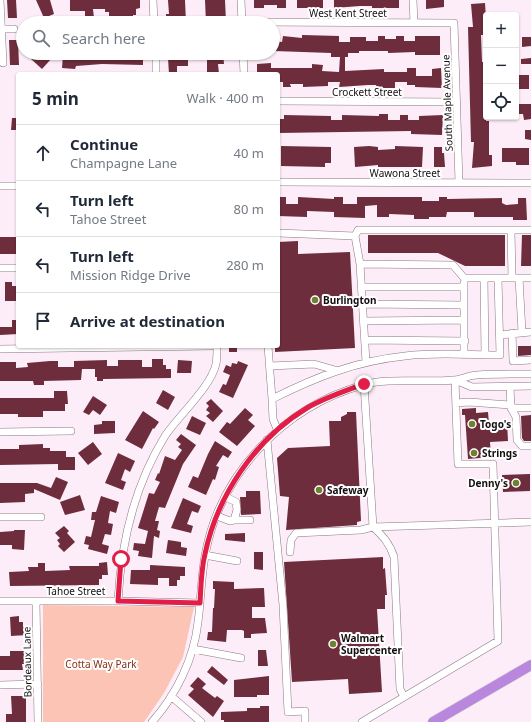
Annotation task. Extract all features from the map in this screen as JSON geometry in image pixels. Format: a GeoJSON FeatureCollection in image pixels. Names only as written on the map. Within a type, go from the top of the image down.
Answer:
{"type":"FeatureCollection","features":[{"type":"Feature","properties":{"kind":"highway"},"geometry":{"type":"LineString","coordinates":[[433,722],[531,665]]}},
{"type":"Feature","properties":{"kind":"street"},"geometry":{"type":"LineString","coordinates":[[0,0],[3,63]]}},
{"type":"Feature","properties":{"kind":"street"},"geometry":{"type":"LineString","coordinates":[[153,0],[154,16]]}},
{"type":"Feature","properties":{"kind":"street"},"geometry":{"type":"LineString","coordinates":[[241,0],[242,16]]}},
{"type":"Feature","properties":{"kind":"street"},"geometry":{"type":"LineString","coordinates":[[413,0],[414,23]]}},
{"type":"Feature","properties":{"kind":"street","name":"West Kent Street"},"geometry":{"type":"LineString","coordinates":[[280,22],[454,23]]}},
{"type":"Feature","properties":{"kind":"street","name":"South Maple Avenue"},"geometry":{"type":"LineString","coordinates":[[454,23],[459,183]]}},
{"type":"Feature","properties":{"kind":"street"},"geometry":{"type":"LineString","coordinates":[[1,30],[14,30]]}},
{"type":"Feature","properties":{"kind":"street"},"geometry":{"type":"LineString","coordinates":[[156,60],[156,72]]}},
{"type":"Feature","properties":{"kind":"street"},"geometry":{"type":"LineString","coordinates":[[244,60],[244,72]]}},
{"type":"Feature","properties":{"kind":"street","name":"Crockett Street"},"geometry":{"type":"LineString","coordinates":[[280,101],[457,102]]}},
{"type":"Feature","properties":{"kind":"street","name":"Wawona Street"},"geometry":{"type":"LineString","coordinates":[[280,182],[531,183]]}},
{"type":"Feature","properties":{"kind":"street"},"geometry":{"type":"LineString","coordinates":[[0,186],[16,186]]}},
{"type":"Feature","properties":{"kind":"street"},"geometry":{"type":"LineString","coordinates":[[366,362],[360,264],[355,236],[358,230],[531,230]]}},
{"type":"Feature","properties":{"kind":"street"},"geometry":{"type":"LineString","coordinates":[[511,230],[522,332]]}},
{"type":"Feature","properties":{"kind":"street"},"geometry":{"type":"LineString","coordinates":[[280,233],[355,236]]}},
{"type":"Feature","properties":{"kind":"street"},"geometry":{"type":"LineString","coordinates":[[360,264],[454,265],[464,278],[464,355]]}},
{"type":"Feature","properties":{"kind":"street"},"geometry":{"type":"LineString","coordinates":[[0,268],[16,268]]}},
{"type":"Feature","properties":{"kind":"street"},"geometry":{"type":"LineString","coordinates":[[464,278],[531,278]]}},
{"type":"Feature","properties":{"kind":"street"},"geometry":{"type":"LineString","coordinates":[[484,278],[485,355]]}},
{"type":"Feature","properties":{"kind":"street"},"geometry":{"type":"LineString","coordinates":[[272,399],[335,370],[366,362],[407,356],[500,355],[498,278]]}},
{"type":"Feature","properties":{"kind":"street"},"geometry":{"type":"LineString","coordinates":[[362,287],[464,288]]}},
{"type":"Feature","properties":{"kind":"street"},"geometry":{"type":"LineString","coordinates":[[363,304],[464,305]]}},
{"type":"Feature","properties":{"kind":"street"},"geometry":{"type":"LineString","coordinates":[[364,321],[464,320]]}},
{"type":"Feature","properties":{"kind":"street"},"geometry":{"type":"LineString","coordinates":[[500,335],[531,332]]}},
{"type":"Feature","properties":{"kind":"street"},"geometry":{"type":"LineString","coordinates":[[512,333],[513,361],[531,360]]}},
{"type":"Feature","properties":{"kind":"street"},"geometry":{"type":"LineString","coordinates":[[365,340],[465,340]]}},
{"type":"Feature","properties":{"kind":"street"},"geometry":{"type":"LineString","coordinates":[[0,349],[70,348]]}},
{"type":"Feature","properties":{"kind":"street"},"geometry":{"type":"LineString","coordinates":[[118,601],[121,559],[125,533],[134,502],[147,471],[165,437],[213,373],[216,364],[217,348]]}},
{"type":"Feature","properties":{"kind":"street"},"geometry":{"type":"LineString","coordinates":[[268,348],[273,419],[277,429]]}},
{"type":"Feature","properties":{"kind":"street"},"geometry":{"type":"LineString","coordinates":[[270,366],[314,364],[335,370]]}},
{"type":"Feature","properties":{"kind":"street"},"geometry":{"type":"LineString","coordinates":[[152,722],[171,696],[187,665],[193,649],[205,555],[217,516],[234,482],[256,450],[277,429],[308,408],[364,384],[454,380],[475,375],[531,374]]}},
{"type":"Feature","properties":{"kind":"street"},"geometry":{"type":"LineString","coordinates":[[454,380],[472,387],[531,386]]}},
{"type":"Feature","properties":{"kind":"street"},"geometry":{"type":"LineString","coordinates":[[362,722],[498,641],[493,464],[458,464],[454,380]]}},
{"type":"Feature","properties":{"kind":"street"},"geometry":{"type":"LineString","coordinates":[[364,384],[374,527],[384,537],[391,548],[394,557],[400,689],[404,697]]}},
{"type":"Feature","properties":{"kind":"street"},"geometry":{"type":"LineString","coordinates":[[510,387],[511,407],[516,416],[517,440],[522,446],[531,446]]}},
{"type":"Feature","properties":{"kind":"street"},"geometry":{"type":"LineString","coordinates":[[456,404],[469,402],[531,408]]}},
{"type":"Feature","properties":{"kind":"street"},"geometry":{"type":"LineString","coordinates":[[0,432],[71,431]]}},
{"type":"Feature","properties":{"kind":"street"},"geometry":{"type":"LineString","coordinates":[[267,440],[283,605],[288,712],[305,711],[305,722]]}},
{"type":"Feature","properties":{"kind":"street"},"geometry":{"type":"LineString","coordinates":[[226,497],[236,502],[234,520]]}},
{"type":"Feature","properties":{"kind":"street"},"geometry":{"type":"LineString","coordinates":[[217,516],[230,521],[250,520]]}},
{"type":"Feature","properties":{"kind":"street"},"geometry":{"type":"LineString","coordinates":[[0,517],[41,517]]}},
{"type":"Feature","properties":{"kind":"street"},"geometry":{"type":"LineString","coordinates":[[290,552],[291,540],[296,533],[361,530],[374,527],[531,522]]}},
{"type":"Feature","properties":{"kind":"street"},"geometry":{"type":"LineString","coordinates":[[205,555],[237,562]]}},
{"type":"Feature","properties":{"kind":"street","name":"Tahoe Street"},"geometry":{"type":"LineString","coordinates":[[0,601],[200,603]]}},
{"type":"Feature","properties":{"kind":"street","name":"Bordeaux Lane"},"geometry":{"type":"LineString","coordinates":[[36,602],[38,722]]}},
{"type":"Feature","properties":{"kind":"street"},"geometry":{"type":"LineString","coordinates":[[193,649],[241,658]]}},
{"type":"Feature","properties":{"kind":"street"},"geometry":{"type":"LineString","coordinates":[[0,685],[38,684]]}},
{"type":"Feature","properties":{"kind":"street"},"geometry":{"type":"LineString","coordinates":[[171,696],[201,722]]}},
{"type":"Feature","properties":{"kind":"green space","name":"Cotta Way Park"},"geometry":{"type":"Polygon","coordinates":[[[43,605],[194,607],[183,657],[164,693],[144,722],[43,722],[43,605]]]}},
{"type":"Feature","properties":{"kind":"building"},"geometry":{"type":"Polygon","coordinates":[[[7,0],[16,0],[16,18],[8,18],[7,0]]]}},
{"type":"Feature","properties":{"kind":"building"},"geometry":{"type":"Polygon","coordinates":[[[36,0],[50,0],[54,14],[43,16],[36,0]]]}},
{"type":"Feature","properties":{"kind":"building"},"geometry":{"type":"Polygon","coordinates":[[[70,0],[140,0],[140,8],[136,9],[136,15],[133,16],[109,16],[109,12],[105,12],[105,9],[93,9],[94,16],[85,16],[85,11],[70,11],[70,0]]]}},
{"type":"Feature","properties":{"kind":"building"},"geometry":{"type":"Polygon","coordinates":[[[168,0],[185,0],[186,16],[166,16],[166,14],[169,14],[168,0]]]}},
{"type":"Feature","properties":{"kind":"building"},"geometry":{"type":"Polygon","coordinates":[[[205,0],[225,0],[226,16],[206,16],[205,0]]]}},
{"type":"Feature","properties":{"kind":"building"},"geometry":{"type":"Polygon","coordinates":[[[254,0],[286,0],[286,8],[277,8],[277,5],[264,5],[264,8],[254,8],[254,0]]]}},
{"type":"Feature","properties":{"kind":"building"},"geometry":{"type":"Polygon","coordinates":[[[297,0],[323,0],[323,8],[297,8],[297,0]]]}},
{"type":"Feature","properties":{"kind":"building"},"geometry":{"type":"Polygon","coordinates":[[[334,0],[399,0],[399,8],[372,8],[372,6],[360,6],[334,8],[334,0]]]}},
{"type":"Feature","properties":{"kind":"building"},"geometry":{"type":"Polygon","coordinates":[[[426,0],[444,0],[444,7],[426,9],[426,0]]]}},
{"type":"Feature","properties":{"kind":"building"},"geometry":{"type":"Polygon","coordinates":[[[485,3],[486,12],[483,12],[483,35],[481,35],[483,62],[483,120],[489,121],[489,155],[492,155],[492,166],[472,168],[474,142],[471,142],[468,27],[473,27],[471,4],[485,3]]]}},
{"type":"Feature","properties":{"kind":"building"},"geometry":{"type":"Polygon","coordinates":[[[302,35],[339,36],[339,42],[350,42],[350,37],[366,37],[366,41],[378,41],[378,36],[385,36],[385,39],[396,39],[396,36],[404,36],[404,41],[415,41],[415,36],[440,36],[440,55],[415,55],[415,52],[388,53],[388,51],[359,51],[359,53],[348,53],[348,57],[345,57],[345,71],[384,69],[384,72],[407,72],[407,68],[416,68],[416,76],[432,76],[432,69],[441,68],[442,88],[415,87],[415,85],[407,85],[407,82],[395,82],[395,88],[377,88],[376,85],[339,87],[340,82],[328,82],[328,86],[303,87],[303,84],[290,84],[291,87],[283,87],[283,82],[280,82],[280,72],[257,72],[257,64],[271,63],[271,68],[312,68],[312,64],[323,65],[322,71],[339,72],[340,57],[331,57],[331,53],[280,51],[280,42],[282,42],[283,36],[302,38],[302,35]]]}},
{"type":"Feature","properties":{"kind":"building"},"geometry":{"type":"Polygon","coordinates":[[[522,37],[531,37],[531,46],[522,47],[522,37]]]}},
{"type":"Feature","properties":{"kind":"building"},"geometry":{"type":"Polygon","coordinates":[[[9,40],[16,40],[16,60],[19,60],[19,65],[10,65],[9,40]]]}},
{"type":"Feature","properties":{"kind":"building"},"geometry":{"type":"Polygon","coordinates":[[[531,58],[531,64],[521,64],[521,59],[531,58]]]}},
{"type":"Feature","properties":{"kind":"building"},"geometry":{"type":"Polygon","coordinates":[[[32,60],[50,60],[42,69],[32,60]]]}},
{"type":"Feature","properties":{"kind":"building"},"geometry":{"type":"Polygon","coordinates":[[[63,60],[143,60],[143,65],[102,64],[76,66],[75,69],[62,68],[63,60]]]}},
{"type":"Feature","properties":{"kind":"building"},"geometry":{"type":"Polygon","coordinates":[[[168,60],[188,60],[188,66],[177,66],[177,72],[169,72],[168,60]]]}},
{"type":"Feature","properties":{"kind":"building"},"geometry":{"type":"Polygon","coordinates":[[[207,60],[224,60],[224,64],[218,64],[219,72],[207,72],[207,60]]]}},
{"type":"Feature","properties":{"kind":"building"},"geometry":{"type":"Polygon","coordinates":[[[519,75],[529,75],[529,89],[519,89],[519,75]]]}},
{"type":"Feature","properties":{"kind":"building"},"geometry":{"type":"Polygon","coordinates":[[[519,104],[531,104],[531,119],[524,120],[523,114],[519,114],[519,104]]]}},
{"type":"Feature","properties":{"kind":"building"},"geometry":{"type":"Polygon","coordinates":[[[379,114],[388,114],[388,120],[400,120],[400,115],[408,115],[408,120],[419,120],[419,116],[443,115],[442,135],[411,134],[411,131],[280,133],[280,119],[284,119],[284,115],[331,116],[331,120],[342,120],[342,115],[379,116],[379,114]]]}},
{"type":"Feature","properties":{"kind":"building"},"geometry":{"type":"Polygon","coordinates":[[[12,118],[16,118],[16,130],[11,130],[12,118]]]}},
{"type":"Feature","properties":{"kind":"building"},"geometry":{"type":"Polygon","coordinates":[[[525,130],[531,130],[531,140],[525,139],[525,130]]]}},
{"type":"Feature","properties":{"kind":"building"},"geometry":{"type":"Polygon","coordinates":[[[281,146],[331,147],[331,163],[325,163],[325,167],[281,166],[281,146]]]}},
{"type":"Feature","properties":{"kind":"building"},"geometry":{"type":"Polygon","coordinates":[[[395,146],[423,147],[422,167],[378,167],[378,165],[355,167],[354,147],[378,147],[378,150],[395,149],[395,146]]]}},
{"type":"Feature","properties":{"kind":"building"},"geometry":{"type":"Polygon","coordinates":[[[434,147],[442,147],[445,167],[434,167],[434,147]]]}},
{"type":"Feature","properties":{"kind":"building"},"geometry":{"type":"Polygon","coordinates":[[[502,148],[529,148],[529,165],[516,165],[516,162],[502,162],[502,148]]]}},
{"type":"Feature","properties":{"kind":"building"},"geometry":{"type":"Polygon","coordinates":[[[280,197],[286,197],[286,204],[298,204],[298,197],[334,199],[334,197],[343,197],[343,204],[357,204],[357,197],[422,197],[422,201],[439,201],[439,197],[447,197],[447,199],[502,198],[502,203],[506,205],[518,204],[518,198],[526,198],[527,220],[513,220],[513,217],[474,217],[474,212],[447,212],[446,217],[429,217],[429,219],[414,219],[414,215],[389,214],[389,217],[377,217],[377,205],[365,206],[365,218],[334,217],[334,212],[307,211],[307,217],[280,216],[280,197]]]}},
{"type":"Feature","properties":{"kind":"building"},"geometry":{"type":"Polygon","coordinates":[[[368,235],[505,235],[505,266],[465,266],[438,253],[368,253],[368,235]]]}},
{"type":"Feature","properties":{"kind":"building"},"geometry":{"type":"Polygon","coordinates":[[[522,235],[531,235],[531,266],[521,266],[522,235]]]}},
{"type":"Feature","properties":{"kind":"building"},"geometry":{"type":"Polygon","coordinates":[[[0,237],[16,237],[16,254],[0,254],[0,237]]]}},
{"type":"Feature","properties":{"kind":"building","name":"Burlington"},"geometry":{"type":"Polygon","coordinates":[[[298,241],[298,254],[350,252],[355,348],[275,352],[275,348],[280,348],[280,242],[298,241]]]}},
{"type":"Feature","properties":{"kind":"building"},"geometry":{"type":"Polygon","coordinates":[[[5,282],[12,282],[12,286],[16,286],[16,301],[5,301],[5,282]]]}},
{"type":"Feature","properties":{"kind":"building"},"geometry":{"type":"Polygon","coordinates":[[[12,320],[16,320],[16,334],[0,335],[0,327],[12,327],[12,320]]]}},
{"type":"Feature","properties":{"kind":"building"},"geometry":{"type":"Polygon","coordinates":[[[518,346],[531,346],[531,355],[518,356],[518,346]]]}},
{"type":"Feature","properties":{"kind":"building"},"geometry":{"type":"Polygon","coordinates":[[[229,348],[237,348],[237,352],[229,352],[229,348]]]}},
{"type":"Feature","properties":{"kind":"building"},"geometry":{"type":"Polygon","coordinates":[[[152,359],[163,359],[163,365],[166,365],[166,369],[171,369],[171,378],[103,379],[103,381],[97,381],[97,377],[95,377],[95,369],[82,369],[81,380],[44,381],[44,385],[34,385],[33,381],[0,381],[0,362],[16,362],[16,368],[28,367],[27,363],[50,361],[58,361],[58,367],[74,367],[74,361],[107,360],[107,366],[118,366],[118,360],[142,360],[142,367],[152,367],[152,359]]]}},
{"type":"Feature","properties":{"kind":"building"},"geometry":{"type":"Polygon","coordinates":[[[178,360],[192,361],[191,373],[177,373],[178,360]]]}},
{"type":"Feature","properties":{"kind":"building"},"geometry":{"type":"Polygon","coordinates":[[[238,361],[248,365],[233,398],[219,392],[223,384],[226,385],[230,375],[223,372],[226,365],[231,367],[232,363],[237,364],[238,361]]]}},
{"type":"Feature","properties":{"kind":"building"},"geometry":{"type":"Polygon","coordinates":[[[163,390],[175,397],[168,410],[156,403],[163,390]]]}},
{"type":"Feature","properties":{"kind":"building"},"geometry":{"type":"Polygon","coordinates":[[[54,391],[67,391],[68,404],[65,404],[65,411],[43,411],[43,417],[18,417],[18,414],[0,414],[0,398],[54,398],[54,391]]]}},
{"type":"Feature","properties":{"kind":"building"},"geometry":{"type":"Polygon","coordinates":[[[93,396],[107,405],[100,415],[93,410],[89,415],[83,412],[93,396]]]}},
{"type":"Feature","properties":{"kind":"building"},"geometry":{"type":"Polygon","coordinates":[[[211,399],[223,411],[213,422],[206,416],[210,413],[206,410],[209,406],[206,403],[211,399]]]}},
{"type":"Feature","properties":{"kind":"building"},"geometry":{"type":"Polygon","coordinates":[[[245,408],[253,415],[248,420],[255,426],[237,446],[219,432],[227,422],[230,424],[245,408]]]}},
{"type":"Feature","properties":{"kind":"building"},"geometry":{"type":"Polygon","coordinates":[[[476,408],[476,413],[488,412],[489,424],[507,422],[508,441],[490,442],[491,457],[468,459],[465,415],[462,415],[462,409],[476,408]]]}},
{"type":"Feature","properties":{"kind":"building"},"geometry":{"type":"Polygon","coordinates":[[[143,411],[159,422],[154,429],[153,428],[142,449],[125,440],[143,411]]]}},
{"type":"Feature","properties":{"kind":"building","name":"Safeway"},"geometry":{"type":"Polygon","coordinates":[[[347,412],[356,412],[361,521],[357,522],[357,525],[286,530],[289,497],[280,496],[277,458],[288,448],[330,446],[329,421],[341,421],[341,417],[347,414],[347,412]]]}},
{"type":"Feature","properties":{"kind":"building"},"geometry":{"type":"Polygon","coordinates":[[[531,415],[531,441],[524,441],[522,438],[521,416],[531,415]]]}},
{"type":"Feature","properties":{"kind":"building"},"geometry":{"type":"Polygon","coordinates":[[[192,416],[206,423],[200,435],[186,429],[192,416]]]}},
{"type":"Feature","properties":{"kind":"building"},"geometry":{"type":"Polygon","coordinates":[[[102,421],[115,421],[115,433],[94,434],[94,425],[102,424],[102,421]]]}},
{"type":"Feature","properties":{"kind":"building"},"geometry":{"type":"Polygon","coordinates":[[[181,434],[196,445],[183,464],[165,508],[159,507],[155,521],[159,521],[157,530],[160,531],[159,538],[154,536],[152,558],[138,556],[139,551],[133,550],[134,543],[145,544],[148,531],[138,528],[149,493],[154,494],[160,482],[155,480],[158,473],[159,474],[165,456],[175,460],[182,450],[178,447],[181,444],[176,440],[181,434]]]}},
{"type":"Feature","properties":{"kind":"building"},"geometry":{"type":"Polygon","coordinates":[[[215,441],[232,452],[228,458],[223,455],[216,466],[219,467],[215,480],[213,479],[206,495],[188,487],[193,476],[198,478],[215,441]]]}},
{"type":"Feature","properties":{"kind":"building"},"geometry":{"type":"Polygon","coordinates":[[[93,442],[102,454],[88,465],[78,453],[93,442]]]}},
{"type":"Feature","properties":{"kind":"building"},"geometry":{"type":"Polygon","coordinates":[[[43,444],[43,448],[50,448],[50,451],[66,451],[66,457],[75,457],[75,470],[58,470],[58,464],[0,465],[0,449],[19,449],[19,445],[43,444]]]}},
{"type":"Feature","properties":{"kind":"building"},"geometry":{"type":"Polygon","coordinates":[[[118,453],[135,461],[130,472],[125,469],[121,480],[126,482],[123,490],[105,483],[118,453]]]}},
{"type":"Feature","properties":{"kind":"building","name":"Denny's"},"geometry":{"type":"Polygon","coordinates":[[[530,474],[530,491],[503,492],[502,475],[530,474]]]}},
{"type":"Feature","properties":{"kind":"building"},"geometry":{"type":"Polygon","coordinates":[[[56,477],[68,482],[60,500],[34,489],[34,493],[25,494],[25,502],[0,503],[0,483],[37,483],[51,488],[56,477]]]}},
{"type":"Feature","properties":{"kind":"building"},"geometry":{"type":"Polygon","coordinates":[[[246,491],[260,491],[261,514],[241,515],[240,497],[246,497],[246,491]]]}},
{"type":"Feature","properties":{"kind":"building"},"geometry":{"type":"Polygon","coordinates":[[[80,495],[85,510],[65,515],[60,502],[80,495]]]}},
{"type":"Feature","properties":{"kind":"building"},"geometry":{"type":"Polygon","coordinates":[[[101,496],[119,502],[116,513],[110,511],[108,523],[113,524],[111,535],[105,534],[102,544],[109,546],[107,554],[88,549],[89,545],[84,544],[86,536],[91,537],[95,520],[91,520],[92,512],[96,512],[101,496]]]}},
{"type":"Feature","properties":{"kind":"building"},"geometry":{"type":"Polygon","coordinates":[[[183,498],[201,506],[198,513],[192,511],[187,524],[193,526],[191,533],[171,528],[183,498]]]}},
{"type":"Feature","properties":{"kind":"building"},"geometry":{"type":"Polygon","coordinates":[[[64,526],[69,531],[67,533],[75,542],[64,552],[58,546],[60,544],[57,540],[60,538],[55,533],[64,526]]]}},
{"type":"Feature","properties":{"kind":"building"},"geometry":{"type":"Polygon","coordinates":[[[25,530],[24,550],[12,549],[12,545],[0,545],[0,532],[25,530]]]}},
{"type":"Feature","properties":{"kind":"building"},"geometry":{"type":"Polygon","coordinates":[[[245,533],[245,542],[225,540],[225,534],[245,533]]]}},
{"type":"Feature","properties":{"kind":"building"},"geometry":{"type":"Polygon","coordinates":[[[168,540],[181,542],[181,547],[187,548],[186,556],[166,553],[168,540]]]}},
{"type":"Feature","properties":{"kind":"building"},"geometry":{"type":"Polygon","coordinates":[[[254,552],[263,552],[263,570],[254,569],[254,552]]]}},
{"type":"Feature","properties":{"kind":"building","name":"Walmart Supercenter"},"geometry":{"type":"Polygon","coordinates":[[[383,557],[383,569],[385,568],[387,595],[385,595],[385,609],[377,609],[382,692],[349,694],[348,679],[292,682],[284,562],[383,557]]]}},
{"type":"Feature","properties":{"kind":"building"},"geometry":{"type":"Polygon","coordinates":[[[107,562],[108,575],[102,575],[102,579],[99,579],[99,585],[10,586],[9,572],[29,571],[28,567],[38,567],[38,563],[45,563],[45,571],[70,570],[69,566],[99,566],[99,563],[107,562]]]}},
{"type":"Feature","properties":{"kind":"building"},"geometry":{"type":"Polygon","coordinates":[[[150,565],[185,567],[185,576],[180,576],[180,580],[177,580],[177,586],[169,586],[169,578],[158,578],[158,585],[130,584],[131,570],[150,570],[150,565]]]}},
{"type":"Feature","properties":{"kind":"building"},"geometry":{"type":"Polygon","coordinates":[[[213,581],[234,582],[234,589],[264,588],[265,607],[252,607],[252,618],[265,618],[267,633],[251,634],[251,638],[244,638],[244,631],[242,630],[227,630],[226,642],[207,640],[208,632],[212,632],[215,589],[213,589],[213,581]]]}},
{"type":"Feature","properties":{"kind":"building"},"geometry":{"type":"Polygon","coordinates":[[[19,616],[19,622],[23,622],[23,627],[27,627],[27,635],[11,636],[10,617],[19,616]]]}},
{"type":"Feature","properties":{"kind":"building"},"geometry":{"type":"Polygon","coordinates":[[[258,650],[266,650],[268,666],[258,666],[258,650]]]}},
{"type":"Feature","properties":{"kind":"building"},"geometry":{"type":"Polygon","coordinates":[[[10,651],[27,651],[28,664],[22,664],[23,670],[0,670],[0,656],[10,656],[10,651]]]}},
{"type":"Feature","properties":{"kind":"building"},"geometry":{"type":"Polygon","coordinates":[[[212,666],[228,680],[224,685],[207,672],[212,666]]]}},
{"type":"Feature","properties":{"kind":"building"},"geometry":{"type":"Polygon","coordinates":[[[269,676],[269,695],[257,695],[257,697],[234,697],[234,680],[269,676]]]}},
{"type":"Feature","properties":{"kind":"building"},"geometry":{"type":"Polygon","coordinates":[[[198,677],[206,684],[202,688],[215,698],[217,696],[224,701],[213,717],[188,695],[194,689],[190,686],[198,677]]]}},
{"type":"Feature","properties":{"kind":"building"},"geometry":{"type":"Polygon","coordinates":[[[11,696],[26,696],[26,722],[6,722],[6,714],[12,714],[11,696]]]}},
{"type":"Feature","properties":{"kind":"building"},"geometry":{"type":"Polygon","coordinates":[[[260,706],[269,706],[269,722],[224,722],[224,720],[221,720],[221,712],[247,711],[247,708],[260,708],[260,706]]]}},
{"type":"Feature","properties":{"kind":"place","name":"Burlington"},"geometry":{"type":"Point","coordinates":[315,300]}},
{"type":"Feature","properties":{"kind":"place","name":"Togo's"},"geometry":{"type":"Point","coordinates":[472,424]}},
{"type":"Feature","properties":{"kind":"place","name":"Strings"},"geometry":{"type":"Point","coordinates":[474,453]}},
{"type":"Feature","properties":{"kind":"place","name":"Denny's"},"geometry":{"type":"Point","coordinates":[516,483]}},
{"type":"Feature","properties":{"kind":"place","name":"Safeway"},"geometry":{"type":"Point","coordinates":[319,490]}},
{"type":"Feature","properties":{"kind":"place","name":"Walmart Supercenter"},"geometry":{"type":"Point","coordinates":[333,644]}},
{"type":"Feature","properties":{"kind":"route"},"geometry":{"type":"LineString","coordinates":[[121,559],[118,601],[200,603],[203,567],[212,527],[234,482],[256,450],[277,429],[308,408],[364,384]]}}]}
